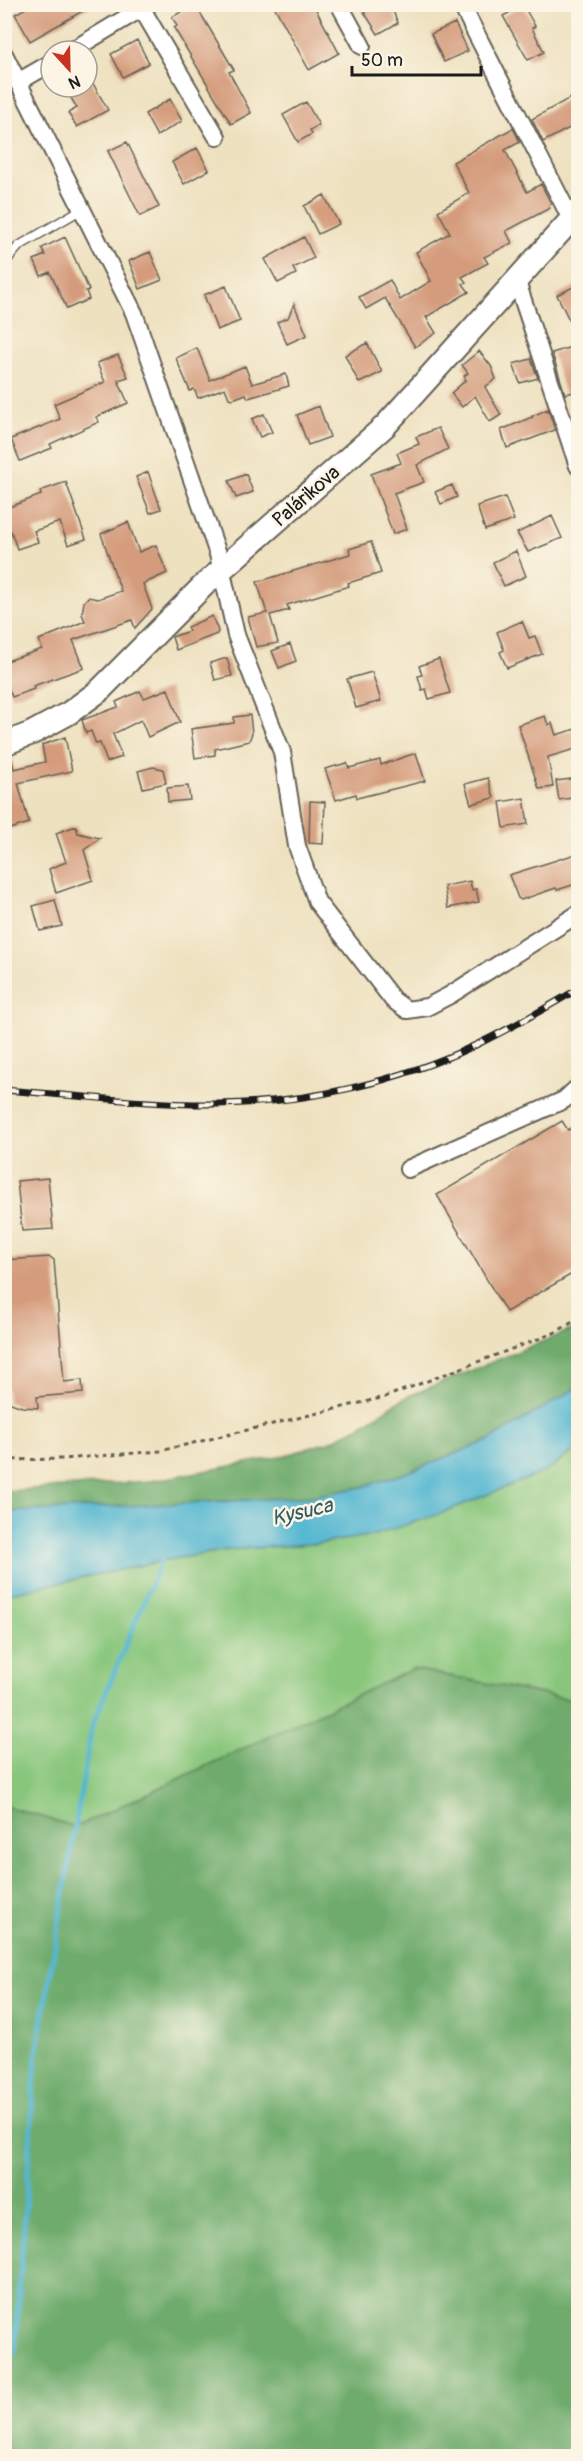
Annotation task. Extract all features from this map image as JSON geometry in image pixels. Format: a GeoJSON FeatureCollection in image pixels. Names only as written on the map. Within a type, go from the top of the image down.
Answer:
{"type":"FeatureCollection","features":[{"type":"Feature","properties":{"kind":"main road","name":"Palárikova"},"geometry":{"type":"LineString","coordinates":[[4,744],[32,733],[69,713],[99,691],[204,585],[385,426],[575,215]]}},
{"type":"Feature","properties":{"kind":"street"},"geometry":{"type":"LineString","coordinates":[[339,4],[362,46]]}},
{"type":"Feature","properties":{"kind":"street"},"geometry":{"type":"LineString","coordinates":[[461,4],[575,215]]}},
{"type":"Feature","properties":{"kind":"street"},"geometry":{"type":"LineString","coordinates":[[91,39],[146,7],[217,137]]}},
{"type":"Feature","properties":{"kind":"street"},"geometry":{"type":"LineString","coordinates":[[4,54],[134,313],[222,570],[236,635],[282,752],[297,846],[317,902],[393,1000],[407,1010],[427,1007],[450,995],[579,914]]}},
{"type":"Feature","properties":{"kind":"street"},"geometry":{"type":"LineString","coordinates":[[18,82],[39,70]]}},
{"type":"Feature","properties":{"kind":"street"},"geometry":{"type":"LineString","coordinates":[[516,279],[579,466]]}},
{"type":"Feature","properties":{"kind":"street"},"geometry":{"type":"LineString","coordinates":[[408,1169],[564,1100],[579,1087]]}},
{"type":"Feature","properties":{"kind":"lane"},"geometry":{"type":"LineString","coordinates":[[4,263],[19,246],[81,209]]}},
{"type":"Feature","properties":{"kind":"path"},"geometry":{"type":"LineString","coordinates":[[4,1460],[63,1459],[160,1451],[385,1397],[554,1333],[579,1319]]}},
{"type":"Feature","properties":{"kind":"green space"},"geometry":{"type":"Polygon","coordinates":[[[578,1327],[578,1387],[490,1440],[406,1473],[362,1487],[307,1497],[5,1512],[5,1491],[151,1481],[284,1456],[331,1441],[362,1425],[406,1397],[578,1327]]]}},
{"type":"Feature","properties":{"kind":"green space"},"geometry":{"type":"Polygon","coordinates":[[[578,1448],[578,1701],[413,1669],[76,1827],[5,1806],[4,1594],[161,1561],[227,1550],[323,1543],[572,1453],[578,1448]]]}},
{"type":"Feature","properties":{"kind":"green space"},"geometry":{"type":"Polygon","coordinates":[[[413,1669],[578,1701],[578,2456],[5,2456],[5,1806],[76,1827],[413,1669]]]}},
{"type":"Feature","properties":{"kind":"water","name":"Kysuca"},"geometry":{"type":"Polygon","coordinates":[[[578,1387],[578,1448],[546,1471],[442,1513],[375,1535],[323,1543],[227,1550],[161,1561],[5,1594],[5,1512],[307,1497],[362,1487],[406,1473],[490,1440],[578,1387]]]}},
{"type":"Feature","properties":{"kind":"building"},"geometry":{"type":"Polygon","coordinates":[[[33,4],[95,4],[30,41],[15,14],[33,4]]]}},
{"type":"Feature","properties":{"kind":"building"},"geometry":{"type":"Polygon","coordinates":[[[195,4],[234,70],[229,72],[251,113],[231,124],[174,28],[177,26],[172,17],[195,4]]]}},
{"type":"Feature","properties":{"kind":"building"},"geometry":{"type":"Polygon","coordinates":[[[273,4],[313,4],[339,53],[309,70],[273,4]]]}},
{"type":"Feature","properties":{"kind":"building"},"geometry":{"type":"Polygon","coordinates":[[[378,4],[390,4],[398,23],[378,34],[364,12],[378,4]]]}},
{"type":"Feature","properties":{"kind":"building"},"geometry":{"type":"Polygon","coordinates":[[[523,5],[535,26],[532,28],[544,52],[528,60],[503,16],[523,5]]]}},
{"type":"Feature","properties":{"kind":"building"},"geometry":{"type":"Polygon","coordinates":[[[455,23],[468,51],[444,62],[431,34],[455,23]]]}},
{"type":"Feature","properties":{"kind":"building"},"geometry":{"type":"Polygon","coordinates":[[[137,40],[149,63],[123,77],[111,54],[137,40]]]}},
{"type":"Feature","properties":{"kind":"building"},"geometry":{"type":"Polygon","coordinates":[[[579,93],[579,123],[543,142],[532,119],[579,93]]]}},
{"type":"Feature","properties":{"kind":"building"},"geometry":{"type":"Polygon","coordinates":[[[99,94],[108,110],[77,127],[68,113],[77,108],[72,99],[99,99],[99,94]]]}},
{"type":"Feature","properties":{"kind":"building"},"geometry":{"type":"Polygon","coordinates":[[[170,99],[182,121],[157,136],[145,114],[170,99]]]}},
{"type":"Feature","properties":{"kind":"building"},"geometry":{"type":"Polygon","coordinates":[[[306,102],[319,125],[310,130],[312,134],[298,142],[283,115],[306,102]]]}},
{"type":"Feature","properties":{"kind":"building"},"geometry":{"type":"Polygon","coordinates":[[[513,128],[520,142],[505,150],[527,192],[541,184],[551,204],[548,206],[550,208],[506,231],[512,243],[484,257],[488,263],[462,277],[466,282],[463,284],[469,292],[426,317],[436,333],[415,347],[385,298],[366,309],[359,297],[390,280],[400,300],[431,281],[416,252],[450,233],[438,211],[469,193],[453,162],[513,128]]]}},
{"type":"Feature","properties":{"kind":"building"},"geometry":{"type":"Polygon","coordinates":[[[127,142],[159,207],[140,216],[108,151],[127,142]]]}},
{"type":"Feature","properties":{"kind":"building"},"geometry":{"type":"Polygon","coordinates":[[[197,148],[209,170],[184,184],[172,162],[197,148]]]}},
{"type":"Feature","properties":{"kind":"building"},"geometry":{"type":"Polygon","coordinates":[[[324,195],[339,224],[318,234],[304,206],[324,195]]]}},
{"type":"Feature","properties":{"kind":"building"},"geometry":{"type":"Polygon","coordinates":[[[65,237],[89,290],[86,291],[89,299],[67,309],[50,272],[41,276],[34,260],[45,255],[42,248],[65,237]]]}},
{"type":"Feature","properties":{"kind":"building"},"geometry":{"type":"Polygon","coordinates":[[[304,237],[314,258],[293,268],[296,274],[278,283],[265,259],[304,237]]]}},
{"type":"Feature","properties":{"kind":"building"},"geometry":{"type":"Polygon","coordinates":[[[150,252],[162,280],[140,289],[129,261],[150,252]]]}},
{"type":"Feature","properties":{"kind":"building"},"geometry":{"type":"Polygon","coordinates":[[[579,284],[579,340],[557,295],[579,284]]]}},
{"type":"Feature","properties":{"kind":"building"},"geometry":{"type":"Polygon","coordinates":[[[226,286],[240,321],[217,330],[204,295],[226,286]]]}},
{"type":"Feature","properties":{"kind":"building"},"geometry":{"type":"Polygon","coordinates":[[[294,304],[307,335],[287,344],[277,322],[288,318],[294,304]]]}},
{"type":"Feature","properties":{"kind":"building"},"geometry":{"type":"Polygon","coordinates":[[[367,343],[382,372],[359,383],[345,355],[367,343]]]}},
{"type":"Feature","properties":{"kind":"building"},"geometry":{"type":"Polygon","coordinates":[[[574,346],[575,351],[579,350],[579,391],[565,394],[552,353],[574,346]]]}},
{"type":"Feature","properties":{"kind":"building"},"geometry":{"type":"Polygon","coordinates":[[[197,348],[210,380],[245,366],[252,384],[286,374],[289,386],[248,398],[246,394],[233,399],[229,398],[225,388],[198,398],[194,389],[190,391],[176,358],[197,348]]]}},
{"type":"Feature","properties":{"kind":"building"},"geometry":{"type":"Polygon","coordinates":[[[479,351],[491,366],[496,379],[485,387],[501,415],[490,422],[475,396],[462,407],[451,393],[466,380],[464,376],[468,373],[462,365],[479,351]]]}},
{"type":"Feature","properties":{"kind":"building"},"geometry":{"type":"Polygon","coordinates":[[[118,355],[128,377],[118,380],[128,403],[96,417],[99,422],[50,444],[52,448],[20,461],[11,439],[60,419],[54,404],[105,382],[97,363],[118,355]]]}},
{"type":"Feature","properties":{"kind":"building"},"geometry":{"type":"Polygon","coordinates":[[[531,359],[538,378],[520,383],[513,364],[531,359]]]}},
{"type":"Feature","properties":{"kind":"building"},"geometry":{"type":"Polygon","coordinates":[[[319,406],[330,437],[308,445],[297,415],[319,406]]]}},
{"type":"Feature","properties":{"kind":"building"},"geometry":{"type":"Polygon","coordinates":[[[548,409],[555,430],[507,448],[501,430],[533,418],[532,416],[548,409]]]}},
{"type":"Feature","properties":{"kind":"building"},"geometry":{"type":"Polygon","coordinates":[[[264,414],[272,432],[260,437],[252,419],[264,414]]]}},
{"type":"Feature","properties":{"kind":"building"},"geometry":{"type":"Polygon","coordinates":[[[438,428],[448,449],[417,465],[424,482],[394,493],[407,529],[393,534],[371,474],[401,463],[397,453],[419,444],[416,437],[438,428]]]}},
{"type":"Feature","properties":{"kind":"building"},"geometry":{"type":"Polygon","coordinates":[[[148,472],[161,509],[150,513],[136,477],[148,472]]]}},
{"type":"Feature","properties":{"kind":"building"},"geometry":{"type":"Polygon","coordinates":[[[246,474],[253,492],[236,498],[229,481],[246,474]]]}},
{"type":"Feature","properties":{"kind":"building"},"geometry":{"type":"Polygon","coordinates":[[[66,482],[86,539],[68,545],[60,522],[34,531],[38,542],[17,549],[11,531],[4,532],[4,509],[41,495],[40,491],[66,482]]]}},
{"type":"Feature","properties":{"kind":"building"},"geometry":{"type":"Polygon","coordinates":[[[452,485],[457,497],[441,504],[435,492],[452,485]]]}},
{"type":"Feature","properties":{"kind":"building"},"geometry":{"type":"Polygon","coordinates":[[[505,497],[514,520],[485,530],[477,506],[505,497]]]}},
{"type":"Feature","properties":{"kind":"building"},"geometry":{"type":"Polygon","coordinates":[[[552,516],[562,538],[528,552],[517,533],[552,516]]]}},
{"type":"Feature","properties":{"kind":"building"},"geometry":{"type":"Polygon","coordinates":[[[128,522],[139,552],[156,545],[167,573],[143,584],[152,609],[135,628],[132,620],[73,640],[84,668],[33,686],[34,689],[12,697],[4,676],[4,662],[42,649],[39,640],[85,621],[82,614],[84,602],[88,597],[98,599],[121,591],[101,534],[128,522]]]}},
{"type":"Feature","properties":{"kind":"building"},"geometry":{"type":"Polygon","coordinates":[[[371,542],[381,573],[348,583],[349,586],[287,605],[289,610],[270,615],[278,643],[256,647],[248,617],[267,613],[257,582],[350,554],[349,549],[371,542]]]}},
{"type":"Feature","properties":{"kind":"building"},"geometry":{"type":"Polygon","coordinates":[[[516,551],[526,576],[504,586],[493,562],[516,551]]]}},
{"type":"Feature","properties":{"kind":"building"},"geometry":{"type":"Polygon","coordinates":[[[212,616],[217,634],[176,650],[172,637],[189,631],[187,627],[212,616]]]}},
{"type":"Feature","properties":{"kind":"building"},"geometry":{"type":"Polygon","coordinates":[[[522,621],[529,638],[535,636],[542,654],[507,668],[500,652],[504,650],[497,632],[522,621]]]}},
{"type":"Feature","properties":{"kind":"building"},"geometry":{"type":"Polygon","coordinates":[[[290,644],[296,661],[279,668],[272,651],[290,644]]]}},
{"type":"Feature","properties":{"kind":"building"},"geometry":{"type":"Polygon","coordinates":[[[227,658],[232,676],[215,680],[210,663],[227,658]]]}},
{"type":"Feature","properties":{"kind":"building"},"geometry":{"type":"Polygon","coordinates":[[[439,659],[450,693],[429,699],[426,689],[422,690],[418,676],[422,675],[419,666],[439,659]]]}},
{"type":"Feature","properties":{"kind":"building"},"geometry":{"type":"Polygon","coordinates":[[[372,672],[381,701],[356,708],[347,679],[372,672]]]}},
{"type":"Feature","properties":{"kind":"building"},"geometry":{"type":"Polygon","coordinates":[[[168,689],[180,722],[148,737],[141,720],[113,734],[122,757],[107,762],[100,743],[96,744],[91,731],[86,733],[82,720],[118,707],[116,702],[140,691],[144,698],[168,689]]]}},
{"type":"Feature","properties":{"kind":"building"},"geometry":{"type":"Polygon","coordinates":[[[250,715],[252,733],[249,741],[215,749],[215,755],[195,758],[191,729],[234,723],[234,717],[250,715]]]}},
{"type":"Feature","properties":{"kind":"building"},"geometry":{"type":"Polygon","coordinates":[[[545,716],[548,725],[552,723],[556,735],[579,728],[579,748],[548,757],[553,787],[539,789],[518,725],[545,716]]]}},
{"type":"Feature","properties":{"kind":"building"},"geometry":{"type":"Polygon","coordinates":[[[65,737],[72,771],[18,783],[29,823],[7,830],[4,822],[4,757],[11,756],[14,769],[45,762],[42,745],[65,737]]]}},
{"type":"Feature","properties":{"kind":"building"},"geometry":{"type":"Polygon","coordinates":[[[416,753],[425,781],[357,798],[356,794],[336,800],[325,769],[347,763],[349,768],[380,760],[381,765],[416,753]]]}},
{"type":"Feature","properties":{"kind":"building"},"geometry":{"type":"Polygon","coordinates":[[[153,767],[163,769],[166,783],[143,788],[138,771],[153,767]]]}},
{"type":"Feature","properties":{"kind":"building"},"geometry":{"type":"Polygon","coordinates":[[[488,778],[494,798],[471,804],[465,784],[488,778]]]}},
{"type":"Feature","properties":{"kind":"building"},"geometry":{"type":"Polygon","coordinates":[[[579,778],[579,797],[559,800],[556,781],[579,778]]]}},
{"type":"Feature","properties":{"kind":"building"},"geometry":{"type":"Polygon","coordinates":[[[188,786],[190,800],[168,802],[167,788],[188,786]]]}},
{"type":"Feature","properties":{"kind":"building"},"geometry":{"type":"Polygon","coordinates":[[[524,798],[528,824],[504,828],[500,802],[524,798]]]}},
{"type":"Feature","properties":{"kind":"building"},"geometry":{"type":"Polygon","coordinates":[[[310,801],[325,802],[323,844],[309,843],[310,801]]]}},
{"type":"Feature","properties":{"kind":"building"},"geometry":{"type":"Polygon","coordinates":[[[76,826],[78,833],[100,838],[84,850],[93,880],[56,893],[49,869],[66,862],[56,833],[76,826]]]}},
{"type":"Feature","properties":{"kind":"building"},"geometry":{"type":"Polygon","coordinates":[[[579,853],[579,883],[521,900],[518,898],[509,875],[579,853]]]}},
{"type":"Feature","properties":{"kind":"building"},"geometry":{"type":"Polygon","coordinates":[[[470,881],[472,890],[476,889],[479,902],[448,908],[444,886],[470,881]]]}},
{"type":"Feature","properties":{"kind":"building"},"geometry":{"type":"Polygon","coordinates":[[[55,900],[62,926],[40,931],[33,906],[55,900]]]}},
{"type":"Feature","properties":{"kind":"building"},"geometry":{"type":"Polygon","coordinates":[[[562,1121],[568,1130],[579,1124],[579,1270],[506,1312],[437,1195],[562,1121]]]}},
{"type":"Feature","properties":{"kind":"building"},"geometry":{"type":"Polygon","coordinates":[[[48,1178],[53,1229],[22,1231],[17,1181],[48,1178]]]}},
{"type":"Feature","properties":{"kind":"building"},"geometry":{"type":"Polygon","coordinates":[[[50,1257],[54,1260],[64,1382],[82,1380],[83,1393],[37,1397],[38,1408],[22,1407],[8,1402],[7,1389],[4,1389],[4,1260],[50,1257]]]}},
{"type":"Feature","properties":{"kind":"waterway"},"geometry":{"type":"LineString","coordinates":[[4,2386],[15,2349],[36,2059],[92,1726],[163,1556]]}},
{"type":"Feature","properties":{"kind":"railway"},"geometry":{"type":"LineString","coordinates":[[4,1090],[191,1104],[252,1103],[319,1095],[384,1079],[448,1057],[504,1031],[578,989]]}}]}
